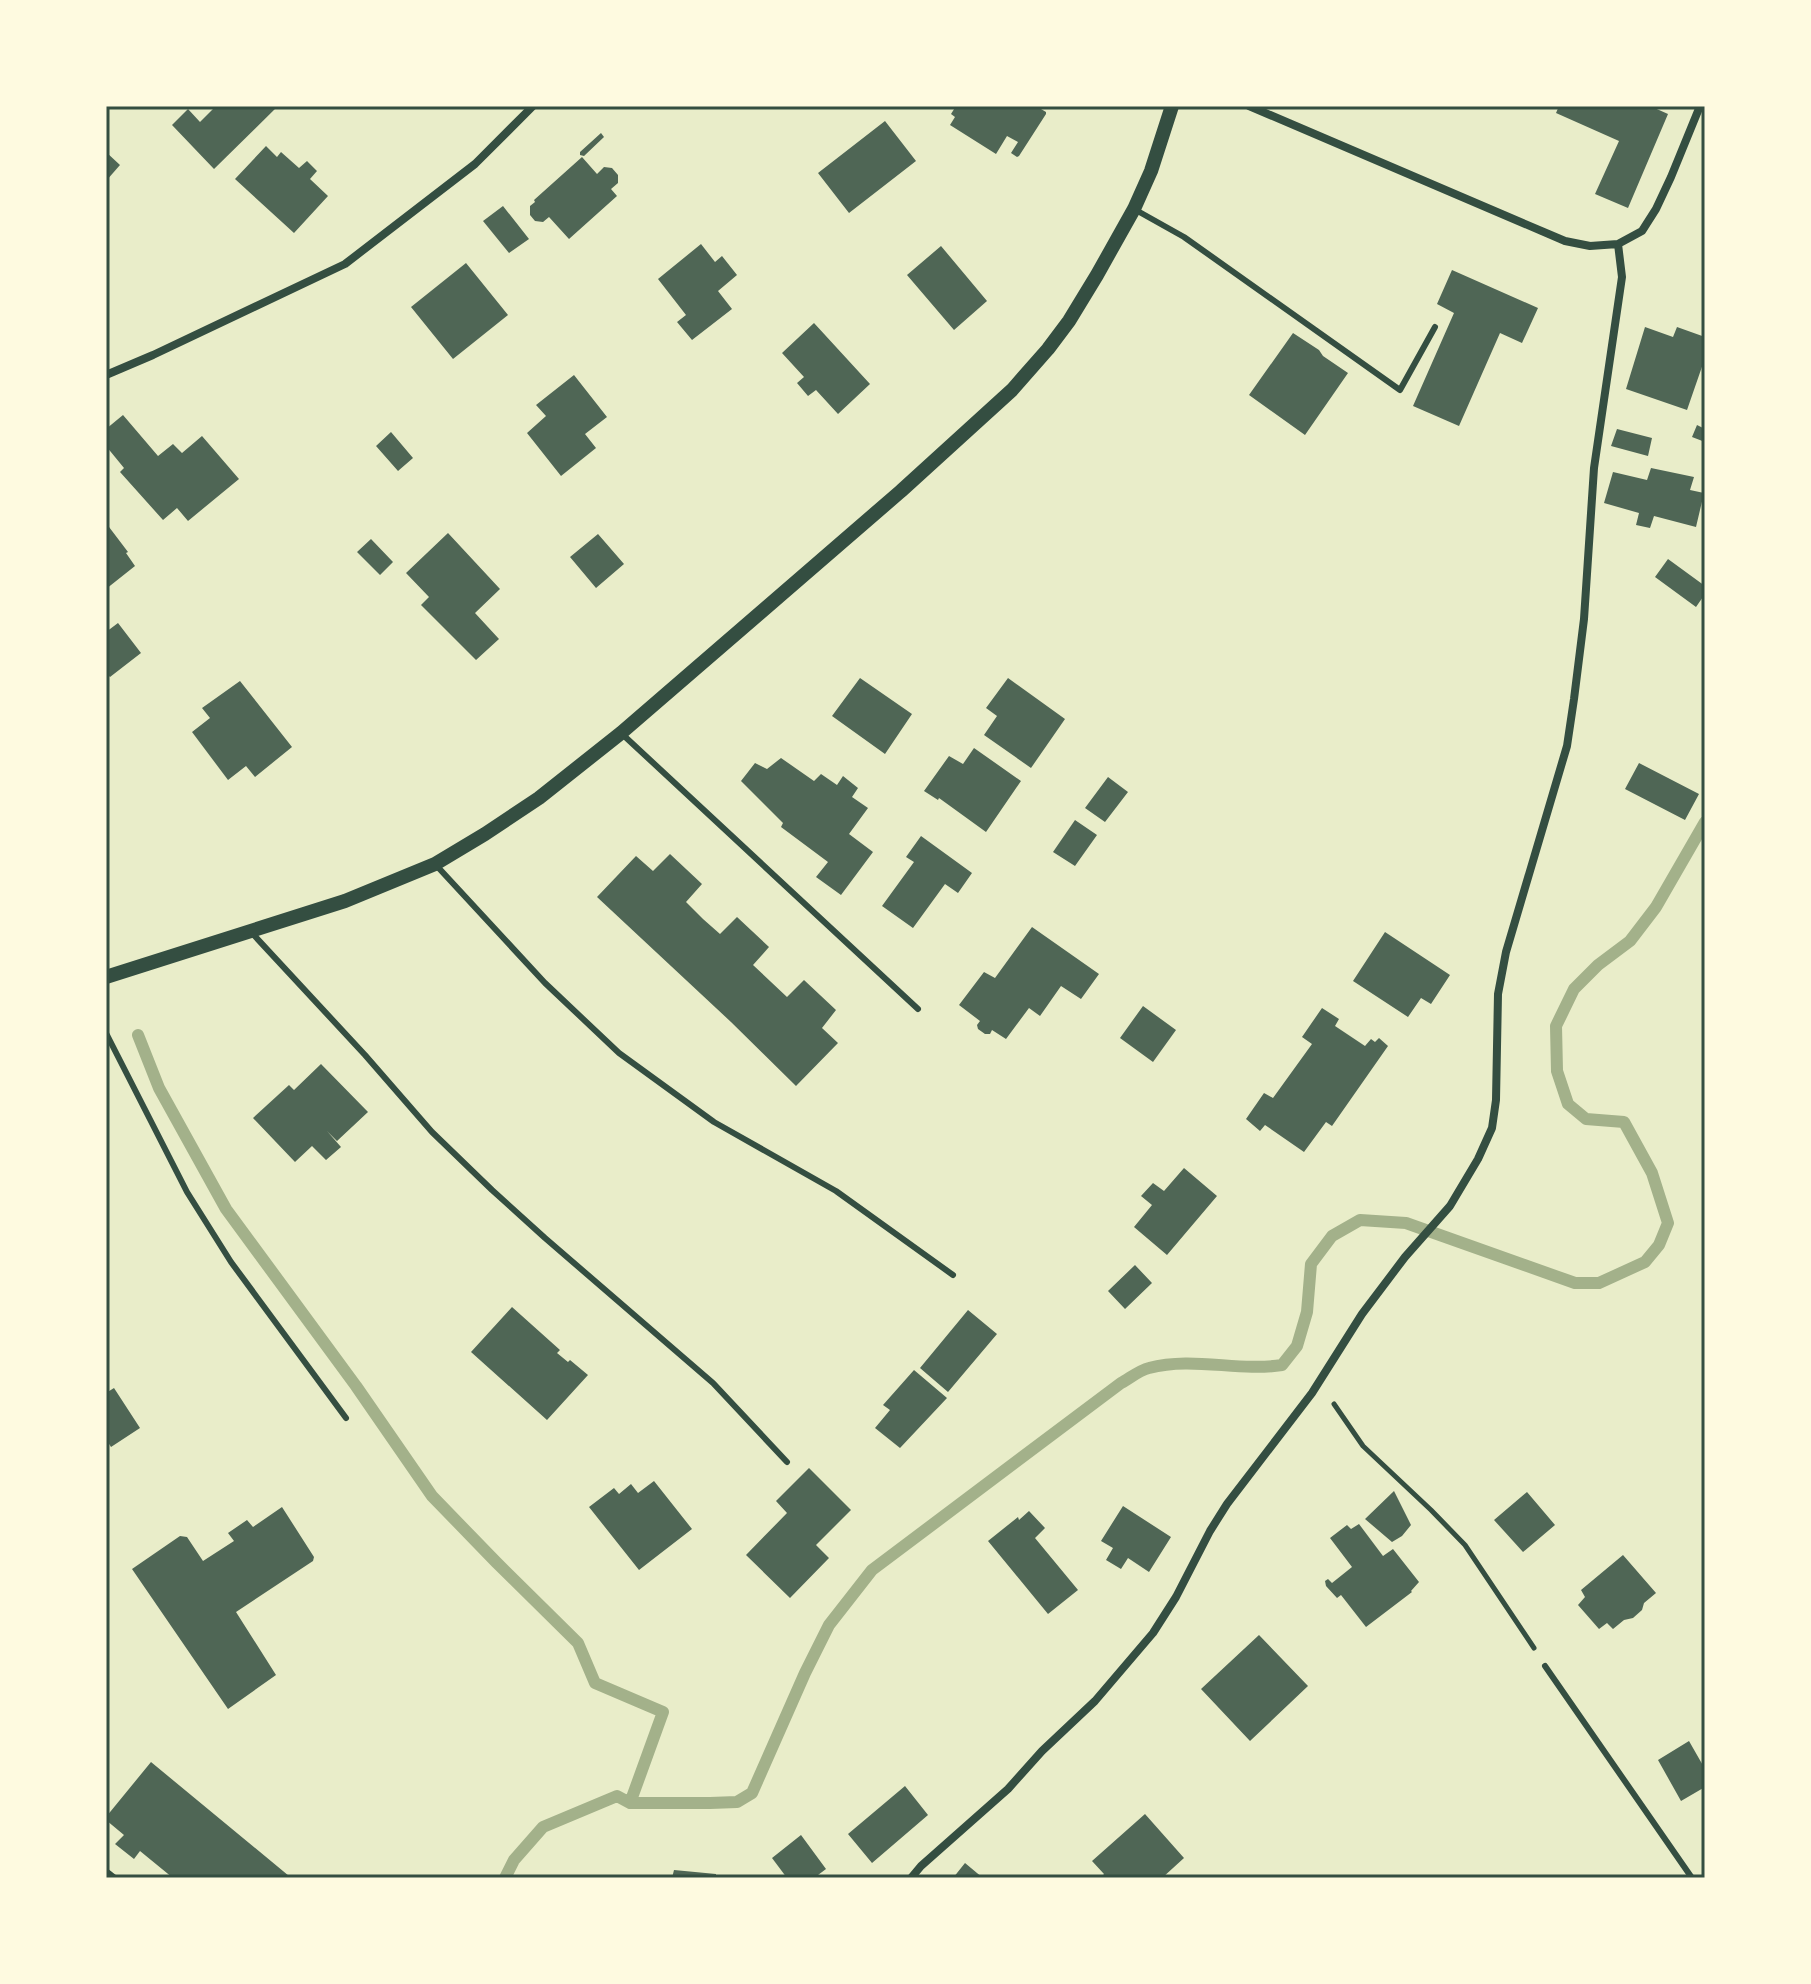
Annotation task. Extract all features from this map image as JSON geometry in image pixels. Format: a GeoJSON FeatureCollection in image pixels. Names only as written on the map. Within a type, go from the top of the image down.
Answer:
{"type":"FeatureCollection","features":[{"type":"Feature","properties":{"kind":"street"},"geometry":{"type":"LineString","coordinates":[[106,375],[345,264],[475,164],[533,106]]}},
{"type":"Feature","properties":{"kind":"street"},"geometry":{"type":"LineString","coordinates":[[106,977],[345,901],[435,864],[539,798],[621,733],[879,511],[1012,390],[1069,321],[1097,275],[1134,209],[1151,171],[1172,106]]}},
{"type":"Feature","properties":{"kind":"street"},"geometry":{"type":"LineString","coordinates":[[1249,106],[1565,241],[1590,246],[1618,244],[1642,231],[1656,209],[1700,106]]}},
{"type":"Feature","properties":{"kind":"street"},"geometry":{"type":"LineString","coordinates":[[911,1878],[1008,1789],[1042,1751],[1095,1701],[1153,1633],[1227,1504],[1320,1381],[1362,1314],[1405,1257],[1450,1206],[1492,1128],[1496,1100],[1498,994],[1506,952],[1567,746],[1584,619],[1594,468],[1622,277],[1618,244]]}},
{"type":"Feature","properties":{"kind":"lane"},"geometry":{"type":"LineString","coordinates":[[1134,209],[1184,237],[1400,390],[1435,327]]}},
{"type":"Feature","properties":{"kind":"lane"},"geometry":{"type":"LineString","coordinates":[[621,733],[918,1009]]}},
{"type":"Feature","properties":{"kind":"lane"},"geometry":{"type":"LineString","coordinates":[[435,864],[545,983],[619,1053],[714,1122],[836,1191],[953,1275]]}},
{"type":"Feature","properties":{"kind":"lane"},"geometry":{"type":"LineString","coordinates":[[251,932],[432,1132],[545,1238],[713,1383],[787,1462]]}},
{"type":"Feature","properties":{"kind":"lane"},"geometry":{"type":"LineString","coordinates":[[106,1033],[187,1192],[231,1262],[346,1418]]}},
{"type":"Feature","properties":{"kind":"lane"},"geometry":{"type":"LineString","coordinates":[[1545,1666],[1692,1878]]}},
{"type":"Feature","properties":{"kind":"lane"},"geometry":{"type":"LineString","coordinates":[[106,1871],[115,1878]]}},
{"type":"Feature","properties":{"kind":"path"},"geometry":{"type":"LineString","coordinates":[[1320,1381],[1363,1446],[1465,1545],[1545,1666]]}},
{"type":"Feature","properties":{"kind":"building"},"geometry":{"type":"Polygon","coordinates":[[[216,106],[278,106],[214,169],[172,125],[188,109],[200,122],[216,106]]]}},
{"type":"Feature","properties":{"kind":"building"},"geometry":{"type":"Polygon","coordinates":[[[956,106],[1036,106],[1046,114],[1017,157],[1011,153],[1018,142],[1007,136],[996,154],[950,125],[956,106]]]}},
{"type":"Feature","properties":{"kind":"building"},"geometry":{"type":"Polygon","coordinates":[[[1559,106],[1650,106],[1668,114],[1628,208],[1595,194],[1619,141],[1556,113],[1559,106]]]}},
{"type":"Feature","properties":{"kind":"building"},"geometry":{"type":"Polygon","coordinates":[[[885,121],[916,161],[849,213],[818,173],[885,121]]]}},
{"type":"Feature","properties":{"kind":"building"},"geometry":{"type":"Polygon","coordinates":[[[601,133],[604,137],[584,156],[580,155],[580,152],[601,133]]]}},
{"type":"Feature","properties":{"kind":"building"},"geometry":{"type":"Polygon","coordinates":[[[266,146],[277,157],[281,152],[299,168],[307,161],[317,171],[310,179],[328,196],[294,233],[235,179],[266,146]]]}},
{"type":"Feature","properties":{"kind":"building"},"geometry":{"type":"Polygon","coordinates":[[[106,152],[120,165],[106,181],[106,152]]]}},
{"type":"Feature","properties":{"kind":"building"},"geometry":{"type":"Polygon","coordinates":[[[582,157],[597,174],[604,167],[612,168],[618,175],[618,183],[611,189],[617,196],[569,239],[549,217],[543,222],[535,221],[530,215],[530,206],[582,157]]]}},
{"type":"Feature","properties":{"kind":"building"},"geometry":{"type":"Polygon","coordinates":[[[503,206],[529,239],[509,253],[483,221],[503,206]]]}},
{"type":"Feature","properties":{"kind":"building"},"geometry":{"type":"Polygon","coordinates":[[[701,244],[715,262],[722,256],[737,275],[718,291],[732,309],[692,340],[677,322],[686,315],[658,279],[701,244]]]}},
{"type":"Feature","properties":{"kind":"building"},"geometry":{"type":"Polygon","coordinates":[[[941,246],[987,301],[954,330],[907,275],[941,246]]]}},
{"type":"Feature","properties":{"kind":"building"},"geometry":{"type":"Polygon","coordinates":[[[466,263],[508,315],[453,359],[411,307],[466,263]]]}},
{"type":"Feature","properties":{"kind":"building"},"geometry":{"type":"Polygon","coordinates":[[[1452,270],[1538,308],[1522,343],[1500,333],[1459,426],[1413,406],[1454,313],[1437,304],[1452,270]]]}},
{"type":"Feature","properties":{"kind":"building"},"geometry":{"type":"Polygon","coordinates":[[[814,323],[870,384],[838,414],[816,390],[808,396],[797,383],[804,377],[782,353],[814,323]]]}},
{"type":"Feature","properties":{"kind":"building"},"geometry":{"type":"Polygon","coordinates":[[[1645,327],[1673,337],[1677,327],[1705,337],[1705,358],[1687,410],[1626,389],[1645,327]]]}},
{"type":"Feature","properties":{"kind":"building"},"geometry":{"type":"Polygon","coordinates":[[[1293,333],[1348,373],[1305,435],[1249,395],[1293,333]]]}},
{"type":"Feature","properties":{"kind":"building"},"geometry":{"type":"Polygon","coordinates":[[[574,375],[607,417],[585,434],[596,448],[561,476],[527,433],[546,416],[536,405],[574,375]]]}},
{"type":"Feature","properties":{"kind":"building"},"geometry":{"type":"Polygon","coordinates":[[[123,415],[158,456],[173,444],[182,453],[202,436],[239,479],[188,521],[177,508],[163,520],[120,472],[124,468],[106,446],[106,429],[123,415]]]}},
{"type":"Feature","properties":{"kind":"building"},"geometry":{"type":"Polygon","coordinates":[[[1697,425],[1705,429],[1705,442],[1692,437],[1697,425]]]}},
{"type":"Feature","properties":{"kind":"building"},"geometry":{"type":"Polygon","coordinates":[[[1617,429],[1652,438],[1648,456],[1611,446],[1617,429]]]}},
{"type":"Feature","properties":{"kind":"building"},"geometry":{"type":"Polygon","coordinates":[[[391,432],[413,458],[398,471],[376,446],[391,432]]]}},
{"type":"Feature","properties":{"kind":"building"},"geometry":{"type":"Polygon","coordinates":[[[1651,468],[1694,477],[1690,490],[1704,493],[1696,527],[1654,516],[1650,528],[1636,525],[1639,513],[1604,503],[1613,472],[1647,480],[1651,468]]]}},
{"type":"Feature","properties":{"kind":"building"},"geometry":{"type":"Polygon","coordinates":[[[106,523],[135,566],[106,589],[106,523]]]}},
{"type":"Feature","properties":{"kind":"building"},"geometry":{"type":"Polygon","coordinates":[[[448,533],[500,589],[475,613],[499,639],[476,660],[421,605],[429,597],[406,573],[448,533]]]}},
{"type":"Feature","properties":{"kind":"building"},"geometry":{"type":"Polygon","coordinates":[[[598,534],[624,564],[596,588],[570,557],[598,534]]]}},
{"type":"Feature","properties":{"kind":"building"},"geometry":{"type":"Polygon","coordinates":[[[371,539],[393,562],[380,575],[357,552],[371,539]]]}},
{"type":"Feature","properties":{"kind":"building"},"geometry":{"type":"Polygon","coordinates":[[[1668,559],[1705,586],[1705,594],[1696,607],[1655,577],[1668,559]]]}},
{"type":"Feature","properties":{"kind":"building"},"geometry":{"type":"Polygon","coordinates":[[[118,623],[141,653],[110,677],[106,673],[106,632],[118,623]]]}},
{"type":"Feature","properties":{"kind":"building"},"geometry":{"type":"Polygon","coordinates":[[[860,678],[912,714],[885,754],[832,716],[860,678]]]}},
{"type":"Feature","properties":{"kind":"building"},"geometry":{"type":"Polygon","coordinates":[[[1008,678],[1065,719],[1031,768],[984,735],[997,716],[986,708],[1008,678]]]}},
{"type":"Feature","properties":{"kind":"building"},"geometry":{"type":"Polygon","coordinates":[[[240,681],[292,747],[255,777],[246,766],[228,780],[192,732],[210,718],[202,708],[240,681]]]}},
{"type":"Feature","properties":{"kind":"building"},"geometry":{"type":"Polygon","coordinates":[[[974,748],[1021,781],[986,832],[939,798],[924,791],[949,756],[963,764],[974,748]]]}},
{"type":"Feature","properties":{"kind":"building"},"geometry":{"type":"Polygon","coordinates":[[[781,758],[814,781],[821,774],[837,785],[843,776],[858,788],[852,797],[868,808],[849,834],[873,852],[841,895],[816,877],[828,862],[781,827],[783,823],[741,781],[755,763],[767,769],[781,758]]]}},
{"type":"Feature","properties":{"kind":"building"},"geometry":{"type":"Polygon","coordinates":[[[1639,763],[1699,794],[1685,820],[1625,789],[1639,763]]]}},
{"type":"Feature","properties":{"kind":"building"},"geometry":{"type":"Polygon","coordinates":[[[1108,777],[1128,792],[1105,822],[1085,808],[1108,777]]]}},
{"type":"Feature","properties":{"kind":"building"},"geometry":{"type":"Polygon","coordinates":[[[1075,820],[1097,835],[1075,866],[1053,852],[1075,820]]]}},
{"type":"Feature","properties":{"kind":"building"},"geometry":{"type":"Polygon","coordinates":[[[921,836],[972,873],[958,893],[945,884],[913,928],[882,906],[914,862],[906,857],[921,836]]]}},
{"type":"Feature","properties":{"kind":"building"},"geometry":{"type":"Polygon","coordinates":[[[670,854],[702,884],[686,902],[703,919],[720,934],[737,917],[769,947],[753,965],[787,997],[804,980],[836,1010],[822,1028],[838,1043],[796,1086],[597,897],[636,856],[653,871],[670,854]]]}},
{"type":"Feature","properties":{"kind":"building"},"geometry":{"type":"Polygon","coordinates":[[[1032,927],[1099,974],[1081,999],[1061,986],[1040,1016],[1029,1008],[1006,1039],[992,1030],[990,1034],[985,1034],[978,1029],[980,1021],[959,1005],[984,972],[995,978],[1032,927]]]}},
{"type":"Feature","properties":{"kind":"building"},"geometry":{"type":"Polygon","coordinates":[[[1385,932],[1450,975],[1431,1004],[1421,998],[1408,1017],[1353,981],[1385,932]]]}},
{"type":"Feature","properties":{"kind":"building"},"geometry":{"type":"Polygon","coordinates":[[[1143,1006],[1176,1030],[1153,1062],[1120,1038],[1143,1006]]]}},
{"type":"Feature","properties":{"kind":"building"},"geometry":{"type":"Polygon","coordinates":[[[1322,1008],[1339,1019],[1335,1026],[1365,1046],[1371,1039],[1375,1042],[1379,1038],[1388,1046],[1332,1126],[1326,1122],[1304,1152],[1265,1125],[1260,1131],[1246,1119],[1264,1093],[1273,1098],[1312,1044],[1302,1037],[1322,1008]]]}},
{"type":"Feature","properties":{"kind":"building"},"geometry":{"type":"Polygon","coordinates":[[[321,1064],[368,1112],[337,1141],[327,1131],[341,1147],[326,1160],[312,1146],[295,1162],[253,1118],[289,1085],[294,1090],[321,1064]]]}},
{"type":"Feature","properties":{"kind":"building"},"geometry":{"type":"Polygon","coordinates":[[[1184,1168],[1217,1196],[1167,1255],[1134,1227],[1152,1205],[1141,1196],[1153,1183],[1164,1191],[1184,1168]]]}},
{"type":"Feature","properties":{"kind":"building"},"geometry":{"type":"Polygon","coordinates":[[[1135,1265],[1152,1283],[1125,1309],[1108,1291],[1135,1265]]]}},
{"type":"Feature","properties":{"kind":"building"},"geometry":{"type":"Polygon","coordinates":[[[512,1307],[560,1350],[557,1353],[588,1375],[547,1420],[471,1352],[512,1307]]]}},
{"type":"Feature","properties":{"kind":"building"},"geometry":{"type":"Polygon","coordinates":[[[968,1310],[997,1334],[948,1392],[920,1368],[968,1310]]]}},
{"type":"Feature","properties":{"kind":"building"},"geometry":{"type":"Polygon","coordinates":[[[914,1370],[947,1398],[900,1448],[875,1428],[890,1410],[883,1405],[914,1370]]]}},
{"type":"Feature","properties":{"kind":"building"},"geometry":{"type":"Polygon","coordinates":[[[114,1388],[140,1428],[111,1447],[106,1439],[106,1393],[114,1388]]]}},
{"type":"Feature","properties":{"kind":"building"},"geometry":{"type":"Polygon","coordinates":[[[809,1468],[851,1510],[816,1545],[829,1558],[790,1598],[746,1555],[787,1513],[776,1501],[809,1468]]]}},
{"type":"Feature","properties":{"kind":"building"},"geometry":{"type":"Polygon","coordinates":[[[654,1481],[692,1529],[639,1570],[589,1507],[614,1488],[619,1494],[631,1484],[638,1493],[654,1481]]]}},
{"type":"Feature","properties":{"kind":"building"},"geometry":{"type":"Polygon","coordinates":[[[1394,1491],[1411,1525],[1392,1542],[1365,1519],[1394,1491]]]}},
{"type":"Feature","properties":{"kind":"building"},"geometry":{"type":"Polygon","coordinates":[[[1527,1492],[1555,1525],[1523,1552],[1494,1520],[1527,1492]]]}},
{"type":"Feature","properties":{"kind":"building"},"geometry":{"type":"Polygon","coordinates":[[[1123,1506],[1171,1537],[1149,1572],[1128,1558],[1121,1569],[1106,1560],[1113,1548],[1101,1541],[1123,1506]]]}},
{"type":"Feature","properties":{"kind":"building"},"geometry":{"type":"Polygon","coordinates":[[[282,1507],[314,1557],[313,1561],[236,1612],[276,1675],[228,1709],[132,1569],[180,1536],[187,1537],[203,1561],[234,1541],[228,1533],[247,1520],[253,1527],[282,1507]]]}},
{"type":"Feature","properties":{"kind":"building"},"geometry":{"type":"Polygon","coordinates":[[[1029,1511],[1045,1528],[1035,1538],[1078,1590],[1048,1614],[988,1541],[1029,1511]]]}},
{"type":"Feature","properties":{"kind":"building"},"geometry":{"type":"Polygon","coordinates":[[[1359,1524],[1383,1556],[1393,1549],[1419,1582],[1412,1592],[1366,1627],[1341,1595],[1337,1598],[1325,1581],[1328,1579],[1332,1583],[1352,1567],[1330,1538],[1347,1525],[1351,1529],[1359,1524]]]}},
{"type":"Feature","properties":{"kind":"building"},"geometry":{"type":"Polygon","coordinates":[[[1623,1555],[1656,1593],[1633,1618],[1624,1620],[1613,1629],[1607,1623],[1599,1629],[1578,1605],[1585,1597],[1581,1590],[1623,1555]]]}},
{"type":"Feature","properties":{"kind":"building"},"geometry":{"type":"Polygon","coordinates":[[[1259,1635],[1308,1686],[1250,1741],[1201,1689],[1259,1635]]]}},
{"type":"Feature","properties":{"kind":"building"},"geometry":{"type":"Polygon","coordinates":[[[1689,1741],[1705,1769],[1705,1787],[1681,1801],[1658,1760],[1689,1741]]]}},
{"type":"Feature","properties":{"kind":"building"},"geometry":{"type":"Polygon","coordinates":[[[151,1762],[288,1878],[173,1878],[140,1851],[134,1859],[115,1844],[124,1835],[106,1817],[151,1762]]]}},
{"type":"Feature","properties":{"kind":"building"},"geometry":{"type":"Polygon","coordinates":[[[905,1786],[928,1815],[872,1863],[848,1834],[905,1786]]]}},
{"type":"Feature","properties":{"kind":"building"},"geometry":{"type":"Polygon","coordinates":[[[1145,1814],[1184,1858],[1162,1878],[1101,1878],[1104,1874],[1092,1861],[1145,1814]]]}},
{"type":"Feature","properties":{"kind":"building"},"geometry":{"type":"Polygon","coordinates":[[[801,1835],[826,1869],[814,1878],[787,1878],[772,1858],[801,1835]]]}},
{"type":"Feature","properties":{"kind":"building"},"geometry":{"type":"Polygon","coordinates":[[[965,1863],[983,1878],[953,1878],[965,1863]]]}},
{"type":"Feature","properties":{"kind":"building"},"geometry":{"type":"Polygon","coordinates":[[[674,1870],[716,1874],[716,1878],[672,1878],[674,1870]]]}},
{"type":"Feature","properties":{"kind":"waterway"},"geometry":{"type":"LineString","coordinates":[[505,1878],[514,1860],[543,1827],[617,1796],[630,1803],[710,1803],[737,1802],[752,1793],[829,1625],[872,1570],[1142,1370],[1182,1363],[1249,1367],[1282,1365],[1297,1346],[1307,1312],[1311,1264],[1332,1236],[1360,1220],[1406,1223],[1575,1283],[1599,1283],[1645,1262],[1659,1245],[1668,1223],[1652,1173],[1624,1122],[1586,1119],[1568,1104],[1557,1071],[1556,1026],[1574,989],[1598,965],[1630,941],[1656,907],[1705,822]]}},
{"type":"Feature","properties":{"kind":"waterway"},"geometry":{"type":"LineString","coordinates":[[138,1035],[159,1088],[226,1209],[356,1386],[432,1496],[578,1643],[595,1683],[663,1712],[630,1803]]}}]}
